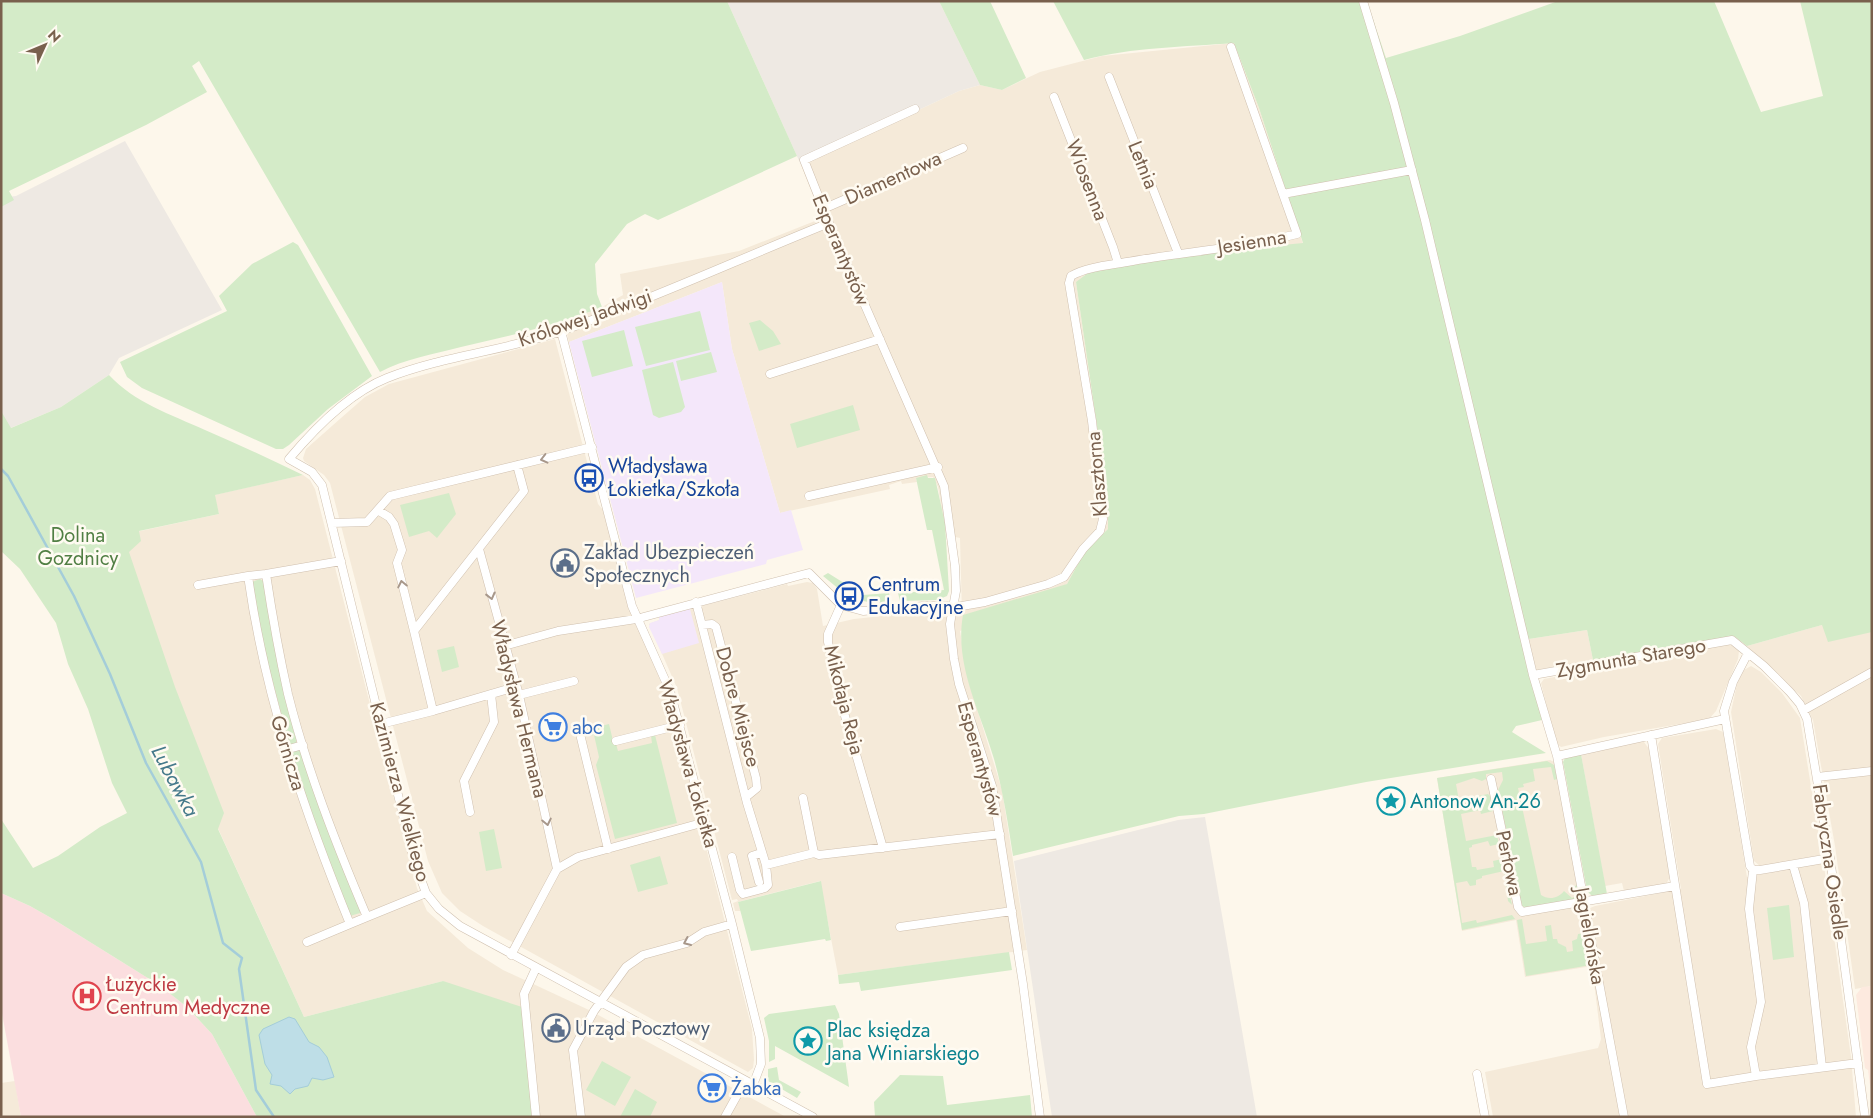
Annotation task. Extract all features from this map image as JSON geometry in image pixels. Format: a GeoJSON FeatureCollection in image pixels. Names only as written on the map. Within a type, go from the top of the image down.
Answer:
{"type":"FeatureCollection","features":[{"type":"Feature","properties":{"kind":"street","name":"Jagiellońska"},"geometry":{"type":"LineString","coordinates":[[1363,1],[1412,170],[1533,675],[1556,756],[1624,1117]]}},
{"type":"Feature","properties":{"kind":"street","name":"Jesienna"},"geometry":{"type":"LineString","coordinates":[[1071,276],[1118,263],[1178,252],[1267,242],[1297,234],[1232,47]]}},
{"type":"Feature","properties":{"kind":"street","name":"Letnia"},"geometry":{"type":"LineString","coordinates":[[1109,77],[1178,252]]}},
{"type":"Feature","properties":{"kind":"street","name":"Wiosenna"},"geometry":{"type":"LineString","coordinates":[[1054,97],[1118,263]]}},
{"type":"Feature","properties":{"kind":"street","name":"Esperantystów"},"geometry":{"type":"LineString","coordinates":[[915,109],[804,160],[829,223],[938,467],[944,486],[950,517],[956,590],[950,624],[958,684],[992,786],[1012,911],[1040,1117]]}},
{"type":"Feature","properties":{"kind":"street","name":"Diamentowa"},"geometry":{"type":"LineString","coordinates":[[823,209],[963,148]]}},
{"type":"Feature","properties":{"kind":"street"},"geometry":{"type":"LineString","coordinates":[[1283,194],[1412,170]]}},
{"type":"Feature","properties":{"kind":"street","name":"Królowej Jadwigi"},"geometry":{"type":"LineString","coordinates":[[298,448],[345,405],[362,392],[388,378],[439,362],[561,331],[829,223]]}},
{"type":"Feature","properties":{"kind":"street","name":"Klasztorna"},"geometry":{"type":"LineString","coordinates":[[954,606],[984,602],[1061,579],[1070,571],[1082,548],[1098,534],[1103,526],[1092,421],[1069,283],[1071,276]]}},
{"type":"Feature","properties":{"kind":"street","name":"Władysława Łokietka"},"geometry":{"type":"LineString","coordinates":[[561,331],[636,618],[665,677],[680,725],[732,924],[760,1038],[761,1064],[754,1085]]}},
{"type":"Feature","properties":{"kind":"street"},"geometry":{"type":"LineString","coordinates":[[770,374],[880,339]]}},
{"type":"Feature","properties":{"kind":"street"},"geometry":{"type":"LineString","coordinates":[[332,523],[367,522],[379,511],[390,496],[592,447]]}},
{"type":"Feature","properties":{"kind":"street","name":"Kazimierza Wielkiego"},"geometry":{"type":"LineString","coordinates":[[298,448],[289,459],[318,478],[332,523],[414,860],[426,893],[439,909],[460,926],[599,1003],[813,1117]]}},
{"type":"Feature","properties":{"kind":"street"},"geometry":{"type":"LineString","coordinates":[[414,631],[524,491],[517,465]]}},
{"type":"Feature","properties":{"kind":"street"},"geometry":{"type":"LineString","coordinates":[[809,496],[938,467]]}},
{"type":"Feature","properties":{"kind":"street"},"geometry":{"type":"LineString","coordinates":[[379,511],[389,517],[394,524],[402,550],[397,563],[433,711]]}},
{"type":"Feature","properties":{"kind":"street","name":"Władysława Hermana"},"geometry":{"type":"LineString","coordinates":[[479,549],[517,691],[557,869]]}},
{"type":"Feature","properties":{"kind":"street"},"geometry":{"type":"LineString","coordinates":[[198,585],[341,561]]}},
{"type":"Feature","properties":{"kind":"street","name":"Górnicza"},"geometry":{"type":"LineString","coordinates":[[266,574],[288,694],[303,745],[339,850],[366,917]]}},
{"type":"Feature","properties":{"kind":"street"},"geometry":{"type":"LineString","coordinates":[[504,646],[558,632],[636,618],[809,574],[841,605],[863,612],[924,606],[954,606]]}},
{"type":"Feature","properties":{"kind":"street","name":"Górnicza"},"geometry":{"type":"LineString","coordinates":[[248,576],[266,674],[285,750],[310,824],[350,924]]}},
{"type":"Feature","properties":{"kind":"street","name":"Dobre Miejsce"},"geometry":{"type":"LineString","coordinates":[[696,602],[746,797],[766,865]]}},
{"type":"Feature","properties":{"kind":"street","name":"Mikołaja Reja"},"geometry":{"type":"LineString","coordinates":[[841,605],[828,634],[828,642],[843,709],[883,848]]}},
{"type":"Feature","properties":{"kind":"street","name":"Dobre Miejsce"},"geometry":{"type":"LineString","coordinates":[[702,625],[712,624],[716,627],[756,778],[757,788],[746,797]]}},
{"type":"Feature","properties":{"kind":"street","name":"Zygmunta Starego"},"geometry":{"type":"LineString","coordinates":[[1533,675],[1729,640]]}},
{"type":"Feature","properties":{"kind":"street","name":"Fabryczna Osiedle"},"geometry":{"type":"LineString","coordinates":[[1729,640],[1748,653],[1786,687],[1804,710],[1830,858],[1865,1117]]}},
{"type":"Feature","properties":{"kind":"street"},"geometry":{"type":"LineString","coordinates":[[1748,653],[1726,701],[1725,719],[1750,865],[1753,870],[1749,909],[1761,1002],[1751,1047],[1756,1076]]}},
{"type":"Feature","properties":{"kind":"street"},"geometry":{"type":"LineString","coordinates":[[1804,710],[1872,672]]}},
{"type":"Feature","properties":{"kind":"street"},"geometry":{"type":"LineString","coordinates":[[381,724],[491,694],[574,681]]}},
{"type":"Feature","properties":{"kind":"street"},"geometry":{"type":"LineString","coordinates":[[470,812],[463,787],[464,781],[494,722],[495,715],[491,694]]}},
{"type":"Feature","properties":{"kind":"street"},"geometry":{"type":"LineString","coordinates":[[1556,756],[1725,719]]}},
{"type":"Feature","properties":{"kind":"street"},"geometry":{"type":"LineString","coordinates":[[616,741],[680,725]]}},
{"type":"Feature","properties":{"kind":"street"},"geometry":{"type":"LineString","coordinates":[[1651,735],[1707,1084],[1858,1063]]}},
{"type":"Feature","properties":{"kind":"street"},"geometry":{"type":"LineString","coordinates":[[581,738],[608,849]]}},
{"type":"Feature","properties":{"kind":"street"},"geometry":{"type":"LineString","coordinates":[[285,750],[303,745]]}},
{"type":"Feature","properties":{"kind":"street"},"geometry":{"type":"LineString","coordinates":[[1817,777],[1872,771]]}},
{"type":"Feature","properties":{"kind":"street","name":"Perłowa"},"geometry":{"type":"LineString","coordinates":[[1491,779],[1520,910],[1526,913],[1584,902]]}},
{"type":"Feature","properties":{"kind":"street"},"geometry":{"type":"LineString","coordinates":[[803,798],[817,854]]}},
{"type":"Feature","properties":{"kind":"street"},"geometry":{"type":"LineString","coordinates":[[511,955],[557,869],[578,857],[705,822]]}},
{"type":"Feature","properties":{"kind":"street"},"geometry":{"type":"LineString","coordinates":[[732,858],[740,890],[744,894],[766,888],[768,885],[766,865],[817,854],[1000,834]]}},
{"type":"Feature","properties":{"kind":"street"},"geometry":{"type":"LineString","coordinates":[[759,882],[752,856],[761,853]]}},
{"type":"Feature","properties":{"kind":"street"},"geometry":{"type":"LineString","coordinates":[[1753,870],[1830,858]]}},
{"type":"Feature","properties":{"kind":"street"},"geometry":{"type":"LineString","coordinates":[[1793,865],[1804,903],[1822,1067]]}},
{"type":"Feature","properties":{"kind":"street"},"geometry":{"type":"LineString","coordinates":[[1584,902],[1675,886]]}},
{"type":"Feature","properties":{"kind":"street"},"geometry":{"type":"LineString","coordinates":[[307,942],[426,893]]}},
{"type":"Feature","properties":{"kind":"street"},"geometry":{"type":"LineString","coordinates":[[900,927],[1012,911]]}},
{"type":"Feature","properties":{"kind":"street"},"geometry":{"type":"LineString","coordinates":[[581,1117],[573,1050],[599,1003],[632,960],[687,943],[704,932],[732,924]]}},
{"type":"Feature","properties":{"kind":"street"},"geometry":{"type":"LineString","coordinates":[[536,968],[524,994],[536,1117]]}},
{"type":"Feature","properties":{"kind":"street"},"geometry":{"type":"LineString","coordinates":[[1477,1074],[1485,1117]]}},
{"type":"Feature","properties":{"kind":"street"},"geometry":{"type":"LineString","coordinates":[[725,1117],[745,1081]]}},
{"type":"Feature","properties":{"kind":"shaded area"},"geometry":{"type":"Polygon","coordinates":[[[727,1],[939,1],[980,85],[959,91],[801,165],[727,1]]]}},
{"type":"Feature","properties":{"kind":"shaded area"},"geometry":{"type":"Polygon","coordinates":[[[1234,43],[1259,108],[1303,244],[1184,255],[1076,282],[1098,433],[1108,511],[1108,529],[1085,551],[1067,584],[960,631],[968,679],[1002,790],[1027,950],[838,975],[820,881],[738,902],[741,911],[735,911],[733,903],[738,901],[737,899],[732,900],[677,688],[649,624],[659,620],[659,617],[787,584],[788,586],[807,582],[813,583],[817,589],[823,626],[854,619],[919,612],[940,617],[962,615],[960,538],[946,535],[938,487],[933,477],[916,478],[917,482],[902,484],[901,481],[889,485],[890,489],[780,513],[732,349],[722,282],[569,342],[564,322],[602,307],[623,295],[620,274],[739,251],[820,219],[821,216],[801,165],[959,91],[980,85],[1002,90],[1040,72],[1102,56],[1234,43]]]}},
{"type":"Feature","properties":{"kind":"shaded area"},"geometry":{"type":"Polygon","coordinates":[[[125,141],[222,310],[119,358],[109,375],[61,407],[1,432],[1,198],[16,196],[125,141]]]}},
{"type":"Feature","properties":{"kind":"shaded area"},"geometry":{"type":"Polygon","coordinates":[[[722,282],[732,349],[780,513],[791,510],[803,550],[767,560],[766,564],[636,598],[569,342],[722,282]]]}},
{"type":"Feature","properties":{"kind":"shaded area"},"geometry":{"type":"Polygon","coordinates":[[[555,339],[598,504],[603,510],[627,601],[669,701],[752,1029],[754,1060],[753,1068],[748,1072],[483,926],[460,911],[442,893],[428,861],[330,483],[324,475],[304,461],[303,458],[306,449],[365,397],[389,384],[555,339]]]}},
{"type":"Feature","properties":{"kind":"shaded area"},"geometry":{"type":"Polygon","coordinates":[[[303,475],[310,480],[315,489],[417,888],[427,911],[468,948],[503,970],[589,1010],[786,1117],[533,1117],[443,981],[304,1017],[185,756],[122,535],[219,514],[214,495],[303,475]]]}},
{"type":"Feature","properties":{"kind":"shaded area"},"geometry":{"type":"Polygon","coordinates":[[[690,609],[699,643],[662,654],[649,627],[650,623],[659,620],[659,617],[690,609]]]}},
{"type":"Feature","properties":{"kind":"shaded area"},"geometry":{"type":"Polygon","coordinates":[[[1822,625],[1872,632],[1872,986],[1855,989],[1835,846],[1813,720],[1801,696],[1747,646],[1822,625]]]}},
{"type":"Feature","properties":{"kind":"shaded area"},"geometry":{"type":"Polygon","coordinates":[[[1587,630],[1593,660],[1529,671],[1522,640],[1587,630]]]}},
{"type":"Feature","properties":{"kind":"shaded area"},"geometry":{"type":"Polygon","coordinates":[[[1731,644],[1739,651],[1738,659],[1716,711],[1709,719],[1604,737],[1561,747],[1556,743],[1541,683],[1544,679],[1731,644]]]}},
{"type":"Feature","properties":{"kind":"shaded area"},"geometry":{"type":"Polygon","coordinates":[[[1751,666],[1761,672],[1782,693],[1800,718],[1822,855],[1760,866],[1754,861],[1731,712],[1737,684],[1744,670],[1751,666]]]}},
{"type":"Feature","properties":{"kind":"shaded area"},"geometry":{"type":"Polygon","coordinates":[[[1716,729],[1723,732],[1747,877],[1821,863],[1824,866],[1851,1057],[1856,1117],[1493,1117],[1485,1072],[1598,1048],[1601,1039],[1592,966],[1525,977],[1516,920],[1462,931],[1437,778],[1550,760],[1554,762],[1583,911],[1595,906],[1681,889],[1658,744],[1662,738],[1716,729]]]}},
{"type":"Feature","properties":{"kind":"shaded area"},"geometry":{"type":"Polygon","coordinates":[[[1644,742],[1649,749],[1670,877],[1666,884],[1624,891],[1622,883],[1605,886],[1581,754],[1644,742]]]}},
{"type":"Feature","properties":{"kind":"shaded area"},"geometry":{"type":"Polygon","coordinates":[[[1205,817],[1257,1117],[1052,1117],[1014,861],[1178,820],[1205,817]]]}},
{"type":"Feature","properties":{"kind":"shaded area","name":"Łużyckie Centrum Medyczne"},"geometry":{"type":"Polygon","coordinates":[[[1,893],[53,919],[159,985],[187,1007],[212,1034],[257,1117],[21,1117],[1,1008],[1,893]]]}},
{"type":"Feature","properties":{"kind":"shaded area"},"geometry":{"type":"Polygon","coordinates":[[[1872,986],[1872,1100],[1868,1070],[1865,1068],[1856,995],[1862,987],[1872,986]]]}},
{"type":"Feature","properties":{"kind":"shaded area"},"geometry":{"type":"Polygon","coordinates":[[[15,1081],[21,1117],[1,1117],[1,1083],[15,1081]]]}},
{"type":"Feature","properties":{"kind":"green space"},"geometry":{"type":"Polygon","coordinates":[[[1,1],[727,1],[797,156],[658,220],[645,214],[627,224],[595,264],[597,294],[602,307],[533,330],[409,360],[380,372],[199,61],[192,66],[207,92],[146,125],[9,191],[14,200],[1,207],[1,1]]]}},
{"type":"Feature","properties":{"kind":"green space"},"geometry":{"type":"Polygon","coordinates":[[[939,1],[990,1],[1026,78],[1002,90],[980,85],[939,1]]]}},
{"type":"Feature","properties":{"kind":"green space"},"geometry":{"type":"Polygon","coordinates":[[[1053,1],[1367,1],[1386,58],[1460,36],[1558,1],[1714,1],[1761,112],[1823,96],[1800,1],[1872,1],[1872,632],[1828,642],[1822,625],[1747,646],[1734,636],[1593,660],[1587,630],[1523,640],[1542,720],[1516,726],[1512,732],[1546,753],[1366,782],[1204,814],[1179,816],[1013,856],[997,771],[965,670],[961,634],[963,615],[1067,584],[1085,551],[1108,529],[1108,511],[1098,433],[1076,282],[1088,273],[1184,255],[1303,243],[1259,108],[1234,43],[1121,52],[1084,60],[1053,1]]]}},
{"type":"Feature","properties":{"kind":"green space"},"geometry":{"type":"Polygon","coordinates":[[[293,242],[298,245],[372,376],[328,409],[289,445],[283,449],[276,449],[142,388],[127,377],[120,362],[227,311],[219,296],[252,264],[293,242]]]}},
{"type":"Feature","properties":{"kind":"green space"},"geometry":{"type":"Polygon","coordinates":[[[700,311],[710,350],[646,366],[635,327],[700,311]]]}},
{"type":"Feature","properties":{"kind":"green space"},"geometry":{"type":"Polygon","coordinates":[[[760,320],[773,331],[781,344],[759,351],[749,323],[760,320]]]}},
{"type":"Feature","properties":{"kind":"green space"},"geometry":{"type":"Polygon","coordinates":[[[624,330],[633,366],[592,377],[582,341],[624,330]]]}},
{"type":"Feature","properties":{"kind":"green space"},"geometry":{"type":"Polygon","coordinates":[[[711,352],[717,372],[681,381],[676,361],[711,352]]]}},
{"type":"Feature","properties":{"kind":"green space"},"geometry":{"type":"Polygon","coordinates":[[[673,362],[685,407],[681,412],[659,418],[653,415],[642,370],[673,362]]]}},
{"type":"Feature","properties":{"kind":"green space","name":"Dolina Gozdnicy"},"geometry":{"type":"Polygon","coordinates":[[[109,375],[130,393],[154,407],[303,475],[215,495],[219,514],[139,531],[141,541],[129,552],[175,687],[224,813],[218,829],[304,1017],[443,981],[522,1007],[533,1117],[257,1117],[212,1034],[187,1007],[159,985],[53,919],[1,893],[1,819],[33,868],[58,856],[100,827],[127,813],[112,783],[88,709],[68,664],[56,623],[20,569],[1,551],[1,411],[11,428],[61,407],[109,375]]]}},
{"type":"Feature","properties":{"kind":"green space"},"geometry":{"type":"Polygon","coordinates":[[[853,405],[860,430],[797,448],[790,424],[853,405]]]}},
{"type":"Feature","properties":{"kind":"green space"},"geometry":{"type":"Polygon","coordinates":[[[927,475],[928,478],[935,478],[945,523],[949,591],[947,596],[937,600],[900,601],[898,593],[944,590],[932,530],[927,530],[916,478],[927,475]]]}},
{"type":"Feature","properties":{"kind":"green space"},"geometry":{"type":"Polygon","coordinates":[[[449,493],[456,514],[437,538],[429,531],[409,537],[400,505],[449,493]]]}},
{"type":"Feature","properties":{"kind":"green space"},"geometry":{"type":"Polygon","coordinates":[[[828,573],[863,595],[889,593],[891,602],[873,603],[854,599],[855,596],[846,592],[845,594],[823,576],[828,573]]]}},
{"type":"Feature","properties":{"kind":"green space"},"geometry":{"type":"Polygon","coordinates":[[[260,579],[263,581],[297,738],[296,743],[290,745],[261,639],[252,582],[260,579]]]}},
{"type":"Feature","properties":{"kind":"green space"},"geometry":{"type":"Polygon","coordinates":[[[454,646],[459,667],[442,672],[437,650],[454,646]]]}},
{"type":"Feature","properties":{"kind":"green space"},"geometry":{"type":"Polygon","coordinates":[[[609,724],[614,745],[616,744],[618,751],[652,743],[651,736],[655,735],[677,823],[615,839],[596,765],[599,757],[594,735],[582,737],[581,731],[609,724]]]}},
{"type":"Feature","properties":{"kind":"green space"},"geometry":{"type":"Polygon","coordinates":[[[300,750],[360,913],[350,916],[324,852],[291,752],[300,750]]]}},
{"type":"Feature","properties":{"kind":"green space"},"geometry":{"type":"Polygon","coordinates":[[[1581,754],[1607,894],[1592,896],[1587,891],[1563,762],[1565,758],[1581,754]]]}},
{"type":"Feature","properties":{"kind":"green space"},"geometry":{"type":"Polygon","coordinates":[[[1547,761],[1554,765],[1557,779],[1554,780],[1551,767],[1533,769],[1535,781],[1523,784],[1524,787],[1518,788],[1541,895],[1553,898],[1559,896],[1564,891],[1572,898],[1578,894],[1573,887],[1577,885],[1579,894],[1575,899],[1527,908],[1522,906],[1498,790],[1503,780],[1502,772],[1486,774],[1486,779],[1482,781],[1474,778],[1456,784],[1459,801],[1464,800],[1465,803],[1478,800],[1478,796],[1488,794],[1493,811],[1481,814],[1480,810],[1461,814],[1466,841],[1497,835],[1499,844],[1490,846],[1488,841],[1472,845],[1469,848],[1472,867],[1476,867],[1477,870],[1494,867],[1493,861],[1502,859],[1512,905],[1508,901],[1504,871],[1482,876],[1482,878],[1476,880],[1476,885],[1470,886],[1467,881],[1456,883],[1462,923],[1476,920],[1477,923],[1512,915],[1515,919],[1462,930],[1437,778],[1547,761]]]}},
{"type":"Feature","properties":{"kind":"green space"},"geometry":{"type":"Polygon","coordinates":[[[494,829],[502,868],[486,871],[479,832],[494,829]]]}},
{"type":"Feature","properties":{"kind":"green space"},"geometry":{"type":"Polygon","coordinates":[[[660,856],[668,884],[638,892],[630,865],[660,856]]]}},
{"type":"Feature","properties":{"kind":"green space"},"geometry":{"type":"Polygon","coordinates":[[[821,881],[831,940],[826,941],[825,939],[751,951],[738,902],[821,881]]]}},
{"type":"Feature","properties":{"kind":"green space"},"geometry":{"type":"Polygon","coordinates":[[[1789,905],[1794,957],[1773,960],[1767,908],[1789,905]]]}},
{"type":"Feature","properties":{"kind":"green space"},"geometry":{"type":"Polygon","coordinates":[[[1522,919],[1526,944],[1547,941],[1545,926],[1551,925],[1553,939],[1557,939],[1558,943],[1566,947],[1567,952],[1573,951],[1572,941],[1577,939],[1578,934],[1585,933],[1591,965],[1526,976],[1517,920],[1522,919]]]}},
{"type":"Feature","properties":{"kind":"green space"},"geometry":{"type":"Polygon","coordinates":[[[1009,952],[1012,970],[861,991],[859,982],[839,984],[838,975],[1009,952]]]}},
{"type":"Feature","properties":{"kind":"green space","name":"Plac księdza Jana Winiarskiego"},"geometry":{"type":"Polygon","coordinates":[[[835,1005],[839,1014],[849,1087],[775,1046],[775,1059],[769,1062],[769,1041],[764,1018],[769,1014],[835,1005]]]}},
{"type":"Feature","properties":{"kind":"green space"},"geometry":{"type":"Polygon","coordinates":[[[602,1061],[631,1077],[615,1106],[586,1090],[602,1061]]]}},
{"type":"Feature","properties":{"kind":"green space"},"geometry":{"type":"Polygon","coordinates":[[[777,1067],[779,1080],[801,1092],[797,1098],[768,1081],[768,1069],[777,1067]]]}},
{"type":"Feature","properties":{"kind":"green space"},"geometry":{"type":"Polygon","coordinates":[[[900,1075],[943,1076],[947,1105],[1030,1095],[1032,1117],[875,1117],[874,1102],[900,1075]]]}},
{"type":"Feature","properties":{"kind":"green space"},"geometry":{"type":"Polygon","coordinates":[[[635,1089],[657,1102],[650,1117],[620,1117],[635,1089]]]}},
{"type":"Feature","properties":{"kind":"water"},"geometry":{"type":"Polygon","coordinates":[[[289,1017],[295,1019],[309,1042],[319,1047],[327,1057],[334,1077],[323,1080],[312,1078],[308,1086],[295,1089],[290,1094],[281,1086],[270,1084],[272,1075],[265,1064],[259,1035],[263,1029],[289,1017]]]}},
{"type":"Feature","properties":{"kind":"waterway","name":"Lubawka"},"geometry":{"type":"LineString","coordinates":[[1,469],[8,476],[74,596],[110,674],[146,763],[201,862],[223,943],[242,958],[239,969],[256,1090],[274,1117]]}},
{"type":"Feature","properties":{"kind":"place","name":"Władysława Łokietka/Szkoła"},"geometry":{"type":"Point","coordinates":[589,478]}},
{"type":"Feature","properties":{"kind":"place","name":"Zakład Ubezpieczeń Społecznych"},"geometry":{"type":"Point","coordinates":[565,563]}},
{"type":"Feature","properties":{"kind":"place","name":"Centrum Edukacyjne"},"geometry":{"type":"Point","coordinates":[849,596]}},
{"type":"Feature","properties":{"kind":"place","name":"abc"},"geometry":{"type":"Point","coordinates":[553,727]}},
{"type":"Feature","properties":{"kind":"place","name":"Antonow An-26"},"geometry":{"type":"Point","coordinates":[1391,801]}},
{"type":"Feature","properties":{"kind":"place","name":"Łużyckie Centrum Medyczne"},"geometry":{"type":"Point","coordinates":[87,996]}},
{"type":"Feature","properties":{"kind":"place","name":"Urząd Pocztowy"},"geometry":{"type":"Point","coordinates":[556,1028]}},
{"type":"Feature","properties":{"kind":"place","name":"Plac księdza Jana Winiarskiego"},"geometry":{"type":"Point","coordinates":[808,1041]}},
{"type":"Feature","properties":{"kind":"place","name":"Żabka"},"geometry":{"type":"Point","coordinates":[712,1088]}}]}
